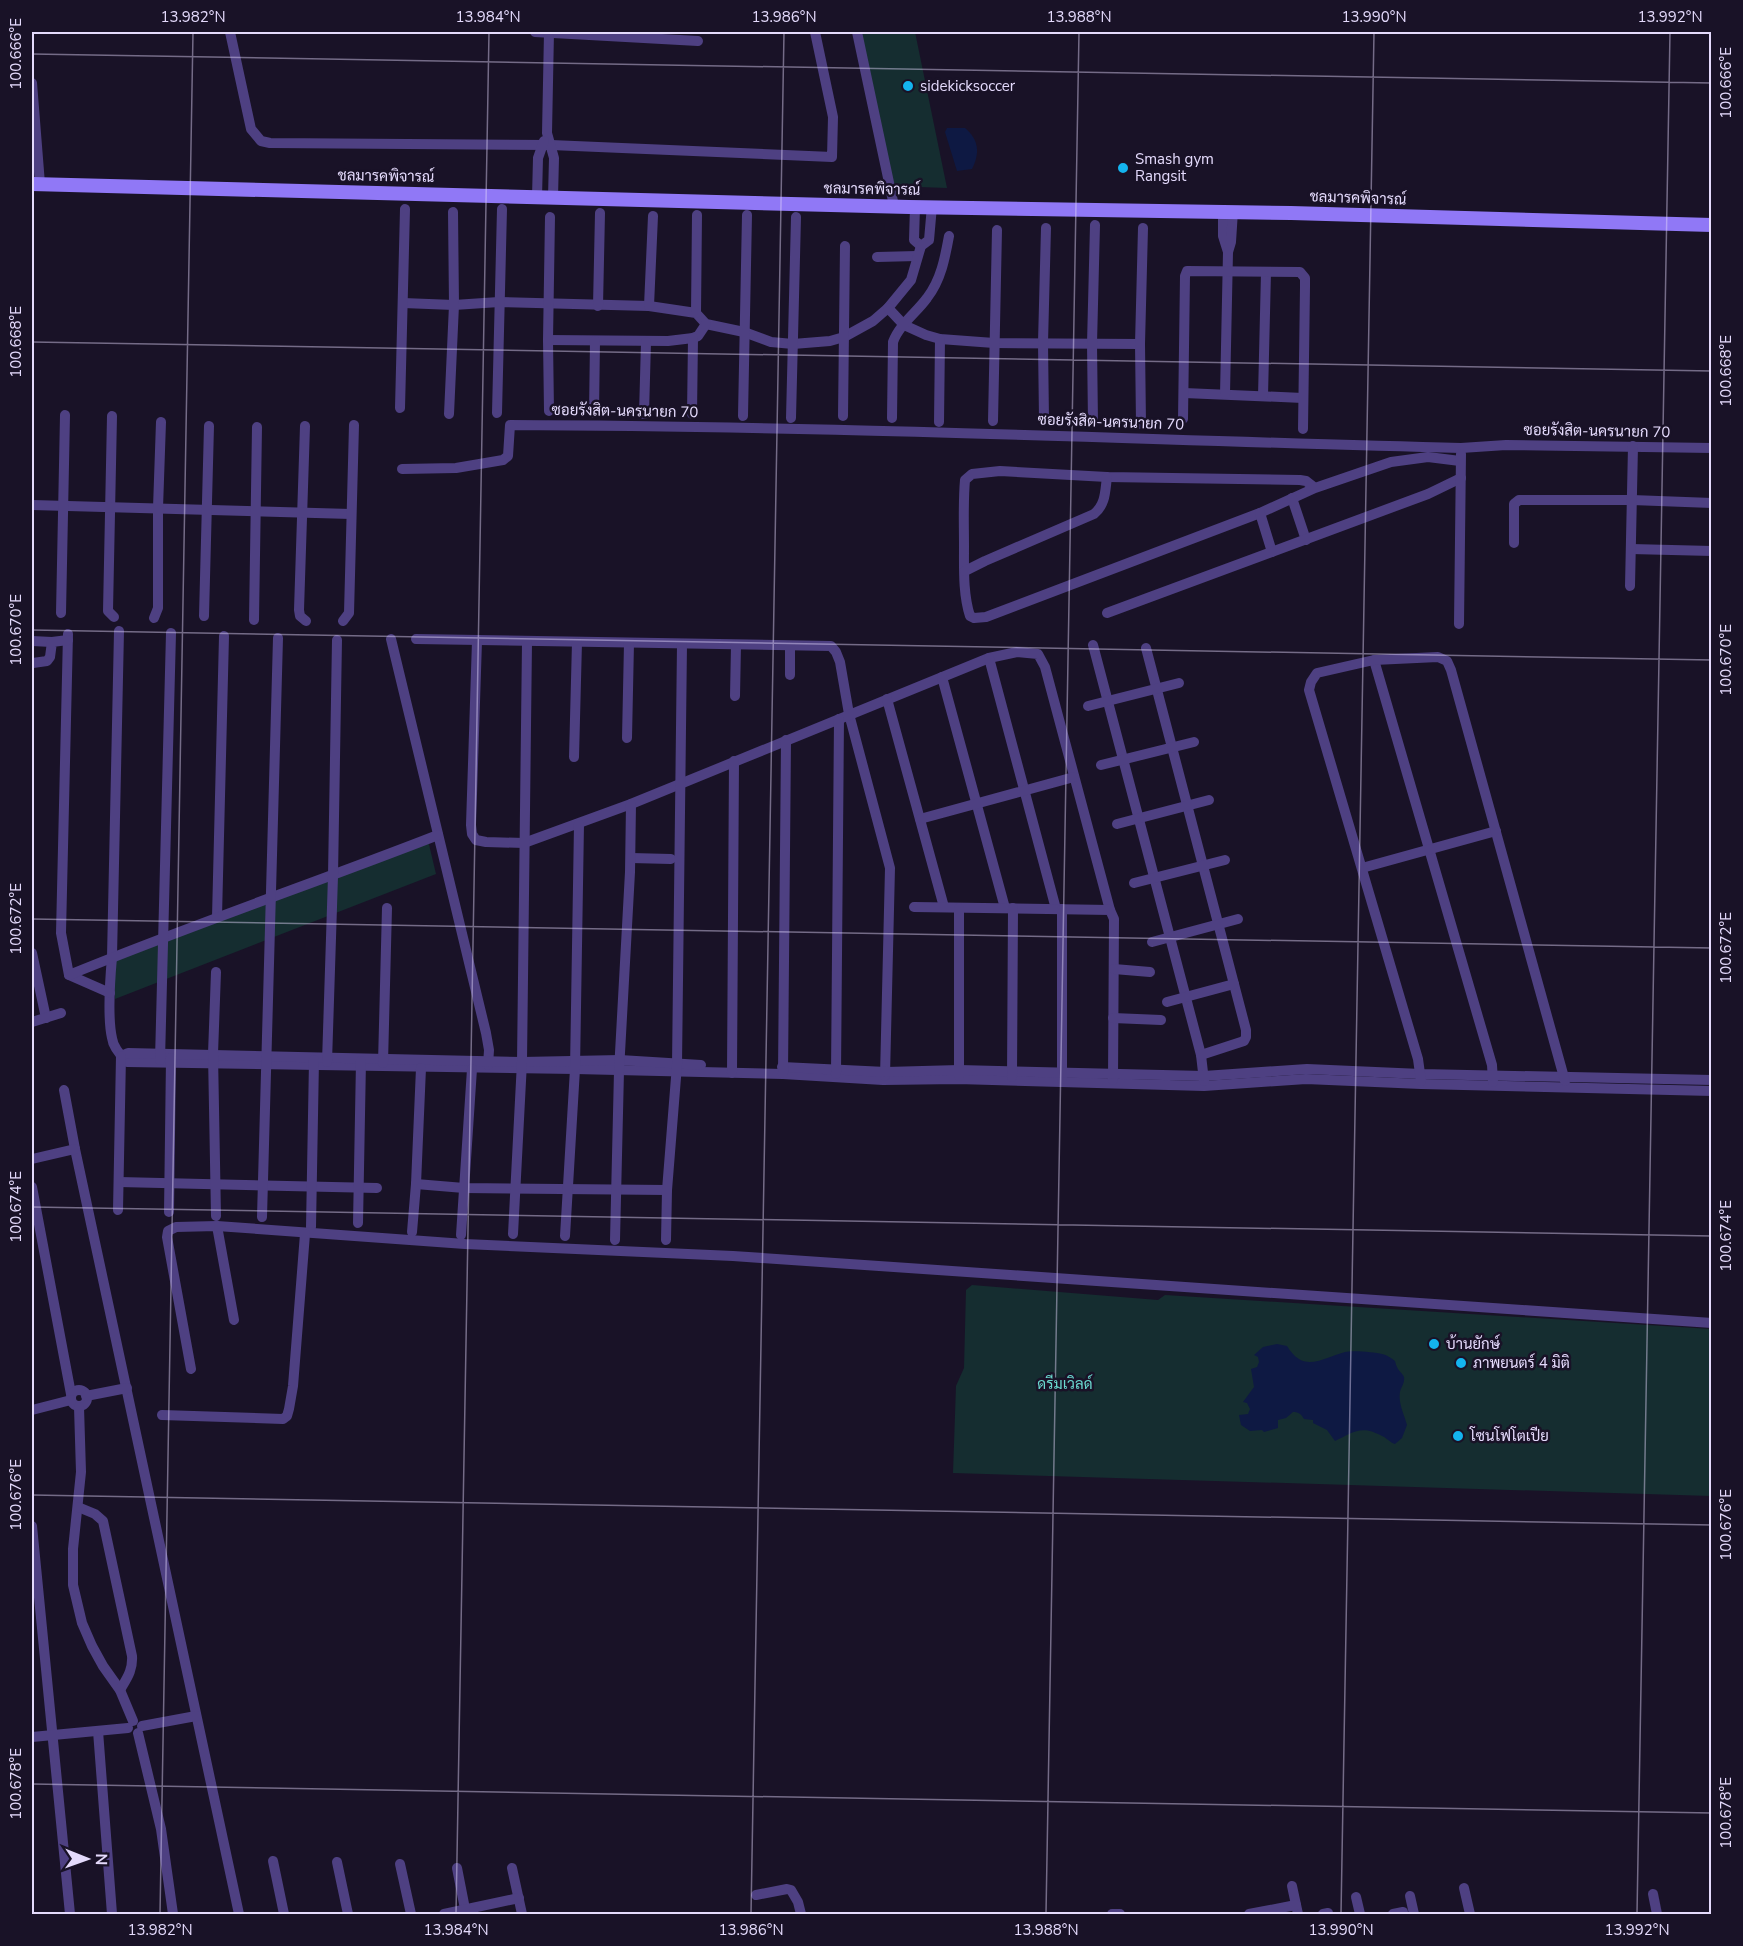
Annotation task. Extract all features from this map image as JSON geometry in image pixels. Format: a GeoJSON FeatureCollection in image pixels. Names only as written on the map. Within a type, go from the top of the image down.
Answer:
{"type":"FeatureCollection","features":[{"type":"Feature","properties":{"kind":"street"},"geometry":{"type":"LineString","coordinates":[[230,32],[251,129],[261,141],[279,144],[546,145],[832,157],[833,117],[815,32]]}},
{"type":"Feature","properties":{"kind":"street"},"geometry":{"type":"LineString","coordinates":[[535,32],[698,41]]}},
{"type":"Feature","properties":{"kind":"street"},"geometry":{"type":"LineString","coordinates":[[537,197],[538,158],[546,145],[547,133],[549,32]]}},
{"type":"Feature","properties":{"kind":"street"},"geometry":{"type":"LineString","coordinates":[[857,32],[894,206]]}},
{"type":"Feature","properties":{"kind":"street"},"geometry":{"type":"LineString","coordinates":[[32,83],[36,184]]}},
{"type":"Feature","properties":{"kind":"street"},"geometry":{"type":"LineString","coordinates":[[546,145],[554,158],[553,197]]}},
{"type":"Feature","properties":{"kind":"street","name":"ชลมารคพิจารณ์"},"geometry":{"type":"LineString","coordinates":[[36,184],[915,207],[1228,211],[1712,225]]}},
{"type":"Feature","properties":{"kind":"street"},"geometry":{"type":"LineString","coordinates":[[403,303],[454,305],[499,302],[650,306],[696,313],[706,324],[744,332],[771,342],[793,344],[824,342],[844,337],[873,321],[888,308],[910,280],[919,251],[929,240],[932,206]]}},
{"type":"Feature","properties":{"kind":"street"},"geometry":{"type":"LineString","coordinates":[[915,207],[914,240],[919,251]]}},
{"type":"Feature","properties":{"kind":"street"},"geometry":{"type":"LineString","coordinates":[[400,408],[405,209]]}},
{"type":"Feature","properties":{"kind":"street"},"geometry":{"type":"LineString","coordinates":[[497,413],[502,209]]}},
{"type":"Feature","properties":{"kind":"street"},"geometry":{"type":"LineString","coordinates":[[1225,394],[1227,271],[1231,242],[1228,211]]}},
{"type":"Feature","properties":{"kind":"street"},"geometry":{"type":"LineString","coordinates":[[449,414],[454,305],[453,212]]}},
{"type":"Feature","properties":{"kind":"street"},"geometry":{"type":"LineString","coordinates":[[598,306],[600,213]]}},
{"type":"Feature","properties":{"kind":"street"},"geometry":{"type":"LineString","coordinates":[[696,313],[697,215]]}},
{"type":"Feature","properties":{"kind":"street"},"geometry":{"type":"LineString","coordinates":[[743,416],[747,215]]}},
{"type":"Feature","properties":{"kind":"street"},"geometry":{"type":"LineString","coordinates":[[650,306],[653,216]]}},
{"type":"Feature","properties":{"kind":"street"},"geometry":{"type":"LineString","coordinates":[[791,418],[796,217]]}},
{"type":"Feature","properties":{"kind":"street"},"geometry":{"type":"LineString","coordinates":[[549,411],[550,218]]}},
{"type":"Feature","properties":{"kind":"street"},"geometry":{"type":"LineString","coordinates":[[1093,423],[1095,225]]}},
{"type":"Feature","properties":{"kind":"street"},"geometry":{"type":"LineString","coordinates":[[1044,420],[1043,343],[1046,228]]}},
{"type":"Feature","properties":{"kind":"street"},"geometry":{"type":"LineString","coordinates":[[1141,424],[1140,344],[1143,228]]}},
{"type":"Feature","properties":{"kind":"street"},"geometry":{"type":"LineString","coordinates":[[993,421],[997,230]]}},
{"type":"Feature","properties":{"kind":"street"},"geometry":{"type":"LineString","coordinates":[[892,418],[893,342],[898,332],[929,296],[942,270],[949,236]]}},
{"type":"Feature","properties":{"kind":"street"},"geometry":{"type":"LineString","coordinates":[[843,416],[844,246]]}},
{"type":"Feature","properties":{"kind":"street"},"geometry":{"type":"LineString","coordinates":[[877,257],[919,251]]}},
{"type":"Feature","properties":{"kind":"street"},"geometry":{"type":"LineString","coordinates":[[1183,419],[1185,276],[1187,271],[1300,272],[1305,278],[1303,429]]}},
{"type":"Feature","properties":{"kind":"street"},"geometry":{"type":"LineString","coordinates":[[1263,396],[1266,272]]}},
{"type":"Feature","properties":{"kind":"street"},"geometry":{"type":"LineString","coordinates":[[888,308],[904,326],[940,339],[994,343],[1140,344]]}},
{"type":"Feature","properties":{"kind":"street"},"geometry":{"type":"LineString","coordinates":[[548,340],[668,341],[698,336],[706,324]]}},
{"type":"Feature","properties":{"kind":"street"},"geometry":{"type":"LineString","coordinates":[[692,414],[693,338]]}},
{"type":"Feature","properties":{"kind":"street"},"geometry":{"type":"LineString","coordinates":[[939,422],[940,339]]}},
{"type":"Feature","properties":{"kind":"street"},"geometry":{"type":"LineString","coordinates":[[594,413],[595,341]]}},
{"type":"Feature","properties":{"kind":"street"},"geometry":{"type":"LineString","coordinates":[[644,414],[646,342]]}},
{"type":"Feature","properties":{"kind":"street"},"geometry":{"type":"LineString","coordinates":[[1184,393],[1303,398]]}},
{"type":"Feature","properties":{"kind":"street"},"geometry":{"type":"LineString","coordinates":[[61,613],[65,416]]}},
{"type":"Feature","properties":{"kind":"street"},"geometry":{"type":"LineString","coordinates":[[112,416],[108,611],[114,617]]}},
{"type":"Feature","properties":{"kind":"street"},"geometry":{"type":"LineString","coordinates":[[154,618],[158,608],[161,422]]}},
{"type":"Feature","properties":{"kind":"street","name":"ซอยรังสิต-นครนายก 70"},"geometry":{"type":"LineString","coordinates":[[402,469],[456,468],[503,460],[508,456],[510,424],[653,425],[1461,448],[1506,445],[1712,448]]}},
{"type":"Feature","properties":{"kind":"street"},"geometry":{"type":"LineString","coordinates":[[343,621],[350,613],[354,425]]}},
{"type":"Feature","properties":{"kind":"street"},"geometry":{"type":"LineString","coordinates":[[204,616],[209,426]]}},
{"type":"Feature","properties":{"kind":"street"},"geometry":{"type":"LineString","coordinates":[[306,426],[299,610],[302,619],[306,621]]}},
{"type":"Feature","properties":{"kind":"street"},"geometry":{"type":"LineString","coordinates":[[254,620],[257,427]]}},
{"type":"Feature","properties":{"kind":"street"},"geometry":{"type":"LineString","coordinates":[[1630,586],[1633,446]]}},
{"type":"Feature","properties":{"kind":"street"},"geometry":{"type":"LineString","coordinates":[[1459,624],[1461,448]]}},
{"type":"Feature","properties":{"kind":"street"},"geometry":{"type":"LineString","coordinates":[[1315,488],[1306,481],[1300,480],[1107,477],[1000,471],[972,474],[965,480],[964,494],[964,572],[970,616],[981,618],[1260,513],[1315,488],[1391,462],[1428,458],[1460,461]]}},
{"type":"Feature","properties":{"kind":"street"},"geometry":{"type":"LineString","coordinates":[[964,572],[1094,514],[1104,500],[1107,477]]}},
{"type":"Feature","properties":{"kind":"street"},"geometry":{"type":"LineString","coordinates":[[1107,613],[1428,494],[1461,478]]}},
{"type":"Feature","properties":{"kind":"street"},"geometry":{"type":"LineString","coordinates":[[1292,498],[1306,540]]}},
{"type":"Feature","properties":{"kind":"street"},"geometry":{"type":"LineString","coordinates":[[1514,543],[1514,504],[1519,500],[1712,503]]}},
{"type":"Feature","properties":{"kind":"street"},"geometry":{"type":"LineString","coordinates":[[32,505],[351,514]]}},
{"type":"Feature","properties":{"kind":"street"},"geometry":{"type":"LineString","coordinates":[[1260,513],[1272,552]]}},
{"type":"Feature","properties":{"kind":"street"},"geometry":{"type":"LineString","coordinates":[[1631,549],[1712,551]]}},
{"type":"Feature","properties":{"kind":"street"},"geometry":{"type":"LineString","coordinates":[[118,1210],[121,1056],[111,1038],[110,993],[119,631]]}},
{"type":"Feature","properties":{"kind":"street"},"geometry":{"type":"LineString","coordinates":[[169,1212],[164,938],[171,633]]}},
{"type":"Feature","properties":{"kind":"street"},"geometry":{"type":"LineString","coordinates":[[217,917],[224,636]]}},
{"type":"Feature","properties":{"kind":"street"},"geometry":{"type":"LineString","coordinates":[[32,641],[52,642],[68,637],[61,933],[69,975]]}},
{"type":"Feature","properties":{"kind":"street"},"geometry":{"type":"LineString","coordinates":[[262,1217],[278,638]]}},
{"type":"Feature","properties":{"kind":"street"},"geometry":{"type":"LineString","coordinates":[[391,639],[486,1033],[489,1050],[488,1064]]}},
{"type":"Feature","properties":{"kind":"street"},"geometry":{"type":"LineString","coordinates":[[416,639],[831,646],[840,662],[844,716],[836,1073]]}},
{"type":"Feature","properties":{"kind":"street"},"geometry":{"type":"LineString","coordinates":[[327,1061],[337,640]]}},
{"type":"Feature","properties":{"kind":"street"},"geometry":{"type":"LineString","coordinates":[[477,641],[472,834],[476,840],[486,842],[524,843],[631,804],[988,658],[1017,652],[1038,654],[1043,660],[1114,919],[1113,1078]]}},
{"type":"Feature","properties":{"kind":"street"},"geometry":{"type":"LineString","coordinates":[[33,663],[47,661],[50,657],[52,642]]}},
{"type":"Feature","properties":{"kind":"street"},"geometry":{"type":"LineString","coordinates":[[513,1234],[522,1065],[527,642]]}},
{"type":"Feature","properties":{"kind":"street"},"geometry":{"type":"LineString","coordinates":[[574,757],[577,642]]}},
{"type":"Feature","properties":{"kind":"street"},"geometry":{"type":"LineString","coordinates":[[627,738],[629,643]]}},
{"type":"Feature","properties":{"kind":"street"},"geometry":{"type":"LineString","coordinates":[[666,1240],[677,1068],[682,644]]}},
{"type":"Feature","properties":{"kind":"street"},"geometry":{"type":"LineString","coordinates":[[735,696],[736,645]]}},
{"type":"Feature","properties":{"kind":"street"},"geometry":{"type":"LineString","coordinates":[[1093,645],[1201,1055],[1204,1081]]}},
{"type":"Feature","properties":{"kind":"street"},"geometry":{"type":"LineString","coordinates":[[790,646],[790,675]]}},
{"type":"Feature","properties":{"kind":"street"},"geometry":{"type":"LineString","coordinates":[[1146,648],[1246,1030],[1244,1041],[1201,1055]]}},
{"type":"Feature","properties":{"kind":"street"},"geometry":{"type":"LineString","coordinates":[[1421,1079],[1418,1059],[1309,690],[1317,673],[1374,660],[1438,657],[1448,661],[1565,1082]]}},
{"type":"Feature","properties":{"kind":"street"},"geometry":{"type":"LineString","coordinates":[[988,658],[1059,909],[1062,1077]]}},
{"type":"Feature","properties":{"kind":"street"},"geometry":{"type":"LineString","coordinates":[[1374,660],[1492,1065],[1493,1081]]}},
{"type":"Feature","properties":{"kind":"street"},"geometry":{"type":"LineString","coordinates":[[942,677],[1009,908],[1012,1076]]}},
{"type":"Feature","properties":{"kind":"street"},"geometry":{"type":"LineString","coordinates":[[1088,706],[1179,683]]}},
{"type":"Feature","properties":{"kind":"street"},"geometry":{"type":"LineString","coordinates":[[887,699],[944,908]]}},
{"type":"Feature","properties":{"kind":"street"},"geometry":{"type":"LineString","coordinates":[[844,716],[890,868],[884,1080]]}},
{"type":"Feature","properties":{"kind":"street"},"geometry":{"type":"LineString","coordinates":[[783,1071],[786,740]]}},
{"type":"Feature","properties":{"kind":"street"},"geometry":{"type":"LineString","coordinates":[[1101,765],[1194,742]]}},
{"type":"Feature","properties":{"kind":"street"},"geometry":{"type":"LineString","coordinates":[[732,1070],[734,761]]}},
{"type":"Feature","properties":{"kind":"street"},"geometry":{"type":"LineString","coordinates":[[920,819],[1074,777]]}},
{"type":"Feature","properties":{"kind":"street"},"geometry":{"type":"LineString","coordinates":[[1117,824],[1209,800]]}},
{"type":"Feature","properties":{"kind":"street"},"geometry":{"type":"LineString","coordinates":[[615,1240],[620,1065],[631,858],[631,804]]}},
{"type":"Feature","properties":{"kind":"street"},"geometry":{"type":"LineString","coordinates":[[565,1236],[575,1065],[579,824]]}},
{"type":"Feature","properties":{"kind":"street"},"geometry":{"type":"LineString","coordinates":[[1362,868],[1497,831]]}},
{"type":"Feature","properties":{"kind":"street"},"geometry":{"type":"LineString","coordinates":[[69,975],[272,896],[333,876],[438,835]]}},
{"type":"Feature","properties":{"kind":"street"},"geometry":{"type":"LineString","coordinates":[[631,858],[671,859]]}},
{"type":"Feature","properties":{"kind":"street"},"geometry":{"type":"LineString","coordinates":[[1134,883],[1225,860]]}},
{"type":"Feature","properties":{"kind":"street"},"geometry":{"type":"LineString","coordinates":[[915,907],[1110,910]]}},
{"type":"Feature","properties":{"kind":"street"},"geometry":{"type":"LineString","coordinates":[[383,1062],[387,908]]}},
{"type":"Feature","properties":{"kind":"street"},"geometry":{"type":"LineString","coordinates":[[959,908],[959,1075]]}},
{"type":"Feature","properties":{"kind":"street"},"geometry":{"type":"LineString","coordinates":[[1152,942],[1238,919]]}},
{"type":"Feature","properties":{"kind":"street"},"geometry":{"type":"LineString","coordinates":[[32,953],[46,1018]]}},
{"type":"Feature","properties":{"kind":"street"},"geometry":{"type":"LineString","coordinates":[[1114,969],[1150,972]]}},
{"type":"Feature","properties":{"kind":"street"},"geometry":{"type":"LineString","coordinates":[[216,972],[214,1059],[216,1221],[234,1320]]}},
{"type":"Feature","properties":{"kind":"street"},"geometry":{"type":"LineString","coordinates":[[69,975],[110,993]]}},
{"type":"Feature","properties":{"kind":"street"},"geometry":{"type":"LineString","coordinates":[[1167,1002],[1234,984]]}},
{"type":"Feature","properties":{"kind":"street"},"geometry":{"type":"LineString","coordinates":[[32,1022],[60,1012]]}},
{"type":"Feature","properties":{"kind":"street"},"geometry":{"type":"LineString","coordinates":[[1113,1018],[1161,1020]]}},
{"type":"Feature","properties":{"kind":"street"},"geometry":{"type":"LineString","coordinates":[[121,1056],[128,1053],[165,1059],[620,1065],[836,1073],[884,1080],[959,1075],[1204,1081],[1308,1069],[1421,1079],[1493,1081],[1628,1083],[1712,1080]]}},
{"type":"Feature","properties":{"kind":"street"},"geometry":{"type":"LineString","coordinates":[[162,1415],[283,1419],[287,1416],[293,1386],[312,1187],[314,1061]]}},
{"type":"Feature","properties":{"kind":"street"},"geometry":{"type":"LineString","coordinates":[[358,1223],[361,1062]]}},
{"type":"Feature","properties":{"kind":"street"},"geometry":{"type":"LineString","coordinates":[[383,1062],[421,1068],[472,1069],[488,1064]]}},
{"type":"Feature","properties":{"kind":"street"},"geometry":{"type":"LineString","coordinates":[[412,1232],[421,1068]]}},
{"type":"Feature","properties":{"kind":"street"},"geometry":{"type":"LineString","coordinates":[[461,1235],[472,1069]]}},
{"type":"Feature","properties":{"kind":"street"},"geometry":{"type":"LineString","coordinates":[[1628,1083],[1712,1091]]}},
{"type":"Feature","properties":{"kind":"street"},"geometry":{"type":"LineString","coordinates":[[64,1090],[239,1914]]}},
{"type":"Feature","properties":{"kind":"street"},"geometry":{"type":"LineString","coordinates":[[32,1159],[75,1149]]}},
{"type":"Feature","properties":{"kind":"street"},"geometry":{"type":"LineString","coordinates":[[119,1182],[377,1188]]}},
{"type":"Feature","properties":{"kind":"street"},"geometry":{"type":"LineString","coordinates":[[416,1184],[465,1188],[668,1190]]}},
{"type":"Feature","properties":{"kind":"street"},"geometry":{"type":"LineString","coordinates":[[32,1186],[74,1400],[81,1473],[72,1566],[76,1600],[82,1623],[92,1646],[120,1690],[135,1727],[160,1829],[173,1914]]}},
{"type":"Feature","properties":{"kind":"street"},"geometry":{"type":"LineString","coordinates":[[191,1369],[167,1237],[168,1231],[176,1227],[216,1221],[465,1245],[733,1256],[1712,1323]]}},
{"type":"Feature","properties":{"kind":"street"},"geometry":{"type":"LineString","coordinates":[[32,1410],[74,1400],[86,1401],[86,1396],[127,1388]]}},
{"type":"Feature","properties":{"kind":"street"},"geometry":{"type":"LineString","coordinates":[[78,1507],[95,1514],[103,1521],[132,1656],[130,1673],[120,1690]]}},
{"type":"Feature","properties":{"kind":"street"},"geometry":{"type":"LineString","coordinates":[[32,1526],[70,1914]]}},
{"type":"Feature","properties":{"kind":"street"},"geometry":{"type":"LineString","coordinates":[[32,1737],[135,1727],[196,1716]]}},
{"type":"Feature","properties":{"kind":"street"},"geometry":{"type":"LineString","coordinates":[[98,1731],[112,1914]]}},
{"type":"Feature","properties":{"kind":"street"},"geometry":{"type":"LineString","coordinates":[[273,1861],[284,1914]]}},
{"type":"Feature","properties":{"kind":"street"},"geometry":{"type":"LineString","coordinates":[[337,1862],[348,1914]]}},
{"type":"Feature","properties":{"kind":"street"},"geometry":{"type":"LineString","coordinates":[[400,1864],[411,1914]]}},
{"type":"Feature","properties":{"kind":"street"},"geometry":{"type":"LineString","coordinates":[[457,1868],[466,1912]]}},
{"type":"Feature","properties":{"kind":"street"},"geometry":{"type":"LineString","coordinates":[[512,1868],[522,1914]]}},
{"type":"Feature","properties":{"kind":"street"},"geometry":{"type":"LineString","coordinates":[[1249,1914],[1297,1910],[1292,1886]]}},
{"type":"Feature","properties":{"kind":"street"},"geometry":{"type":"LineString","coordinates":[[1464,1888],[1470,1914]]}},
{"type":"Feature","properties":{"kind":"street"},"geometry":{"type":"LineString","coordinates":[[756,1895],[791,1890],[798,1902],[801,1914]]}},
{"type":"Feature","properties":{"kind":"street"},"geometry":{"type":"LineString","coordinates":[[1653,1894],[1657,1914]]}},
{"type":"Feature","properties":{"kind":"street"},"geometry":{"type":"LineString","coordinates":[[1404,1914],[1410,1896]]}},
{"type":"Feature","properties":{"kind":"street"},"geometry":{"type":"LineString","coordinates":[[1356,1897],[1360,1914]]}},
{"type":"Feature","properties":{"kind":"street"},"geometry":{"type":"LineString","coordinates":[[444,1914],[466,1912],[519,1898]]}},
{"type":"Feature","properties":{"kind":"street"},"geometry":{"type":"LineString","coordinates":[[1112,1914],[1120,1914]]}},
{"type":"Feature","properties":{"kind":"green space"},"geometry":{"type":"Polygon","coordinates":[[[860,32],[915,32],[947,188],[892,186],[860,32]]]}},
{"type":"Feature","properties":{"kind":"green space"},"geometry":{"type":"Polygon","coordinates":[[[427,836],[436,874],[115,999],[113,954],[427,836]]]}},
{"type":"Feature","properties":{"kind":"green space","name":"ดรีมเวิลด์"},"geometry":{"type":"Polygon","coordinates":[[[972,1285],[1158,1300],[1165,1295],[1711,1329],[1711,1496],[953,1473],[956,1386],[964,1368],[966,1290],[972,1285]]]}},
{"type":"Feature","properties":{"kind":"water"},"geometry":{"type":"Polygon","coordinates":[[[947,128],[965,128],[973,137],[977,152],[972,169],[957,171],[945,132],[947,128]]]}},
{"type":"Feature","properties":{"kind":"water"},"geometry":{"type":"Polygon","coordinates":[[[1277,1344],[1287,1346],[1293,1355],[1307,1362],[1353,1351],[1382,1354],[1395,1361],[1404,1377],[1400,1400],[1407,1425],[1402,1438],[1395,1444],[1375,1432],[1362,1430],[1335,1441],[1327,1430],[1313,1423],[1313,1420],[1304,1419],[1295,1412],[1278,1420],[1278,1428],[1264,1432],[1262,1430],[1250,1431],[1241,1425],[1239,1415],[1248,1414],[1250,1409],[1247,1403],[1243,1402],[1254,1387],[1251,1369],[1257,1367],[1259,1362],[1258,1357],[1254,1355],[1263,1347],[1277,1344]]]}},
{"type":"Feature","properties":{"kind":"place","name":"sidekicksoccer"},"geometry":{"type":"Point","coordinates":[908,86]}},
{"type":"Feature","properties":{"kind":"place","name":"Smash gym Rangsit"},"geometry":{"type":"Point","coordinates":[1123,168]}},
{"type":"Feature","properties":{"kind":"place","name":"บ้านยักษ์"},"geometry":{"type":"Point","coordinates":[1434,1344]}},
{"type":"Feature","properties":{"kind":"place","name":"ภาพยนตร์ 4 มิติ"},"geometry":{"type":"Point","coordinates":[1461,1363]}},
{"type":"Feature","properties":{"kind":"place","name":"โซนโฟโตเปีย"},"geometry":{"type":"Point","coordinates":[1458,1436]}}]}
